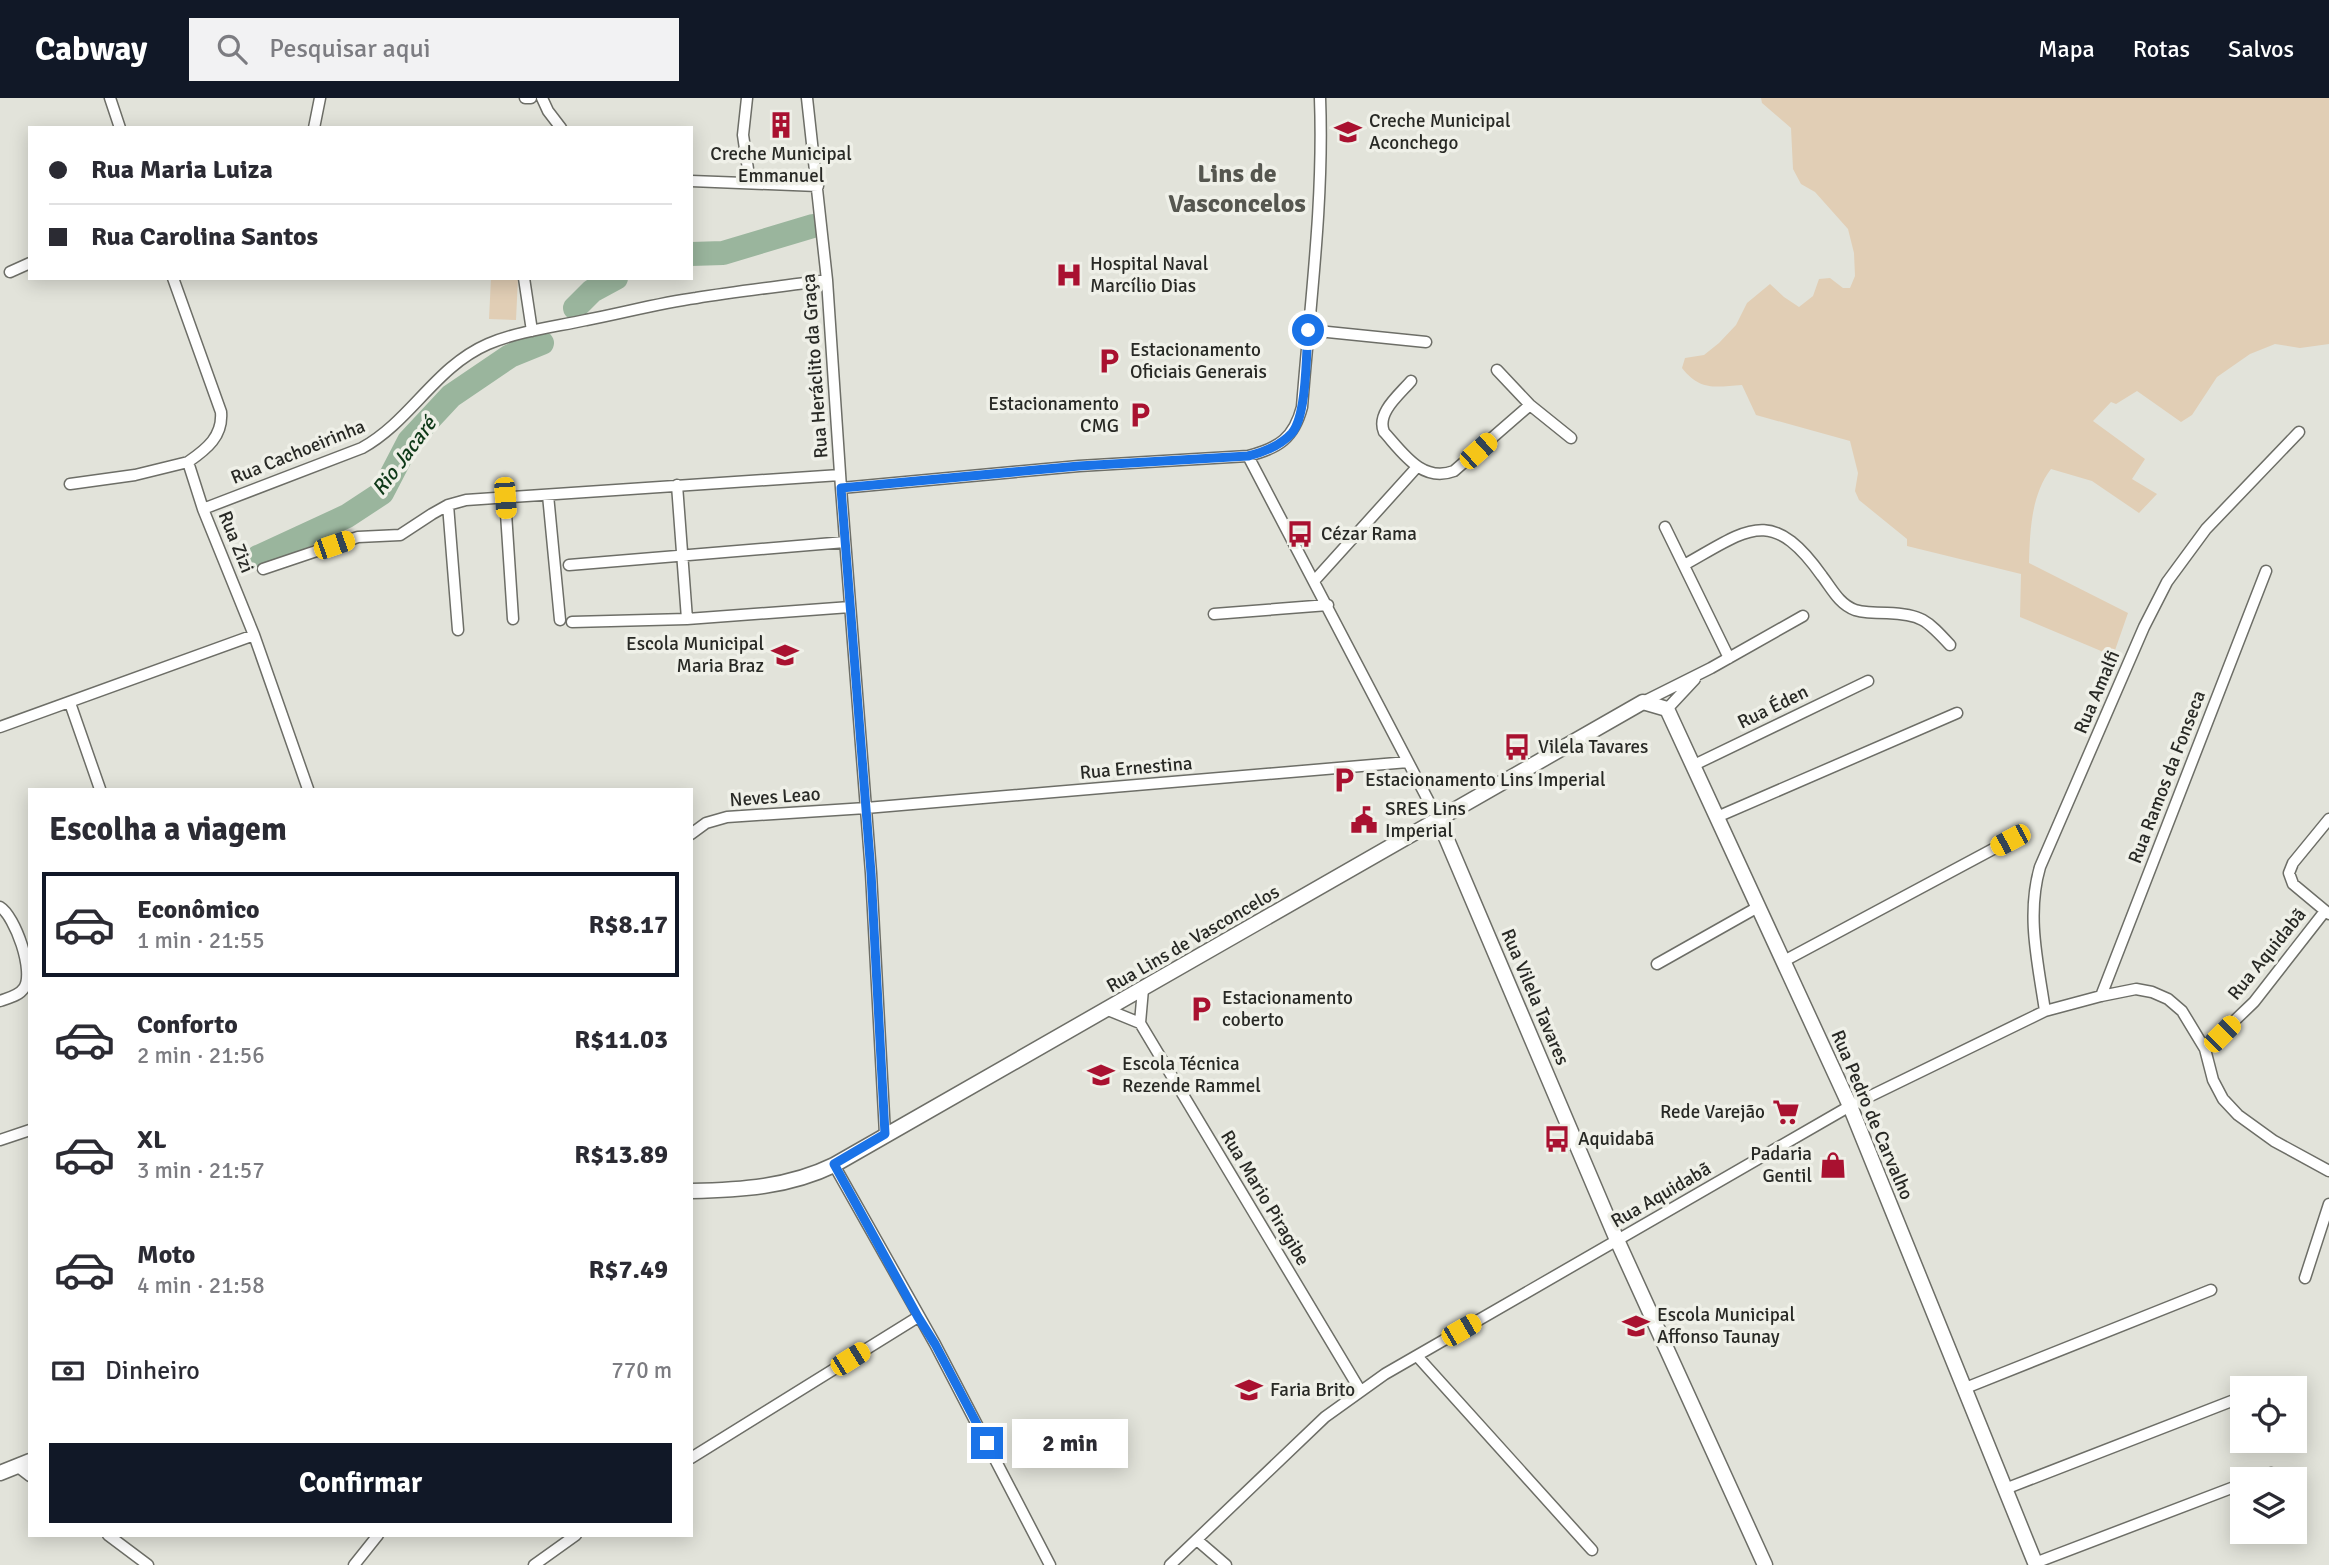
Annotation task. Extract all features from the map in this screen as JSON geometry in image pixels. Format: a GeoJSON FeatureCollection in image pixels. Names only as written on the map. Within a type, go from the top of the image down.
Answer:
{"type":"FeatureCollection","features":[{"type":"Feature","properties":{"kind":"street"},"geometry":{"type":"LineString","coordinates":[[110,98],[119,126]]}},
{"type":"Feature","properties":{"kind":"street"},"geometry":{"type":"LineString","coordinates":[[314,126],[320,98]]}},
{"type":"Feature","properties":{"kind":"street"},"geometry":{"type":"LineString","coordinates":[[525,98],[531,98]]}},
{"type":"Feature","properties":{"kind":"street"},"geometry":{"type":"LineString","coordinates":[[542,98],[559,126]]}},
{"type":"Feature","properties":{"kind":"street"},"geometry":{"type":"LineString","coordinates":[[747,98],[743,135],[750,183]]}},
{"type":"Feature","properties":{"kind":"street","name":"Rua Heráclito da Graça"},"geometry":{"type":"LineString","coordinates":[[807,98],[827,280],[866,808],[885,1134]]}},
{"type":"Feature","properties":{"kind":"street"},"geometry":{"type":"LineString","coordinates":[[841,488],[1079,466],[1248,456],[1267,451],[1280,443],[1293,432],[1302,407],[1322,147],[1320,98]]}},
{"type":"Feature","properties":{"kind":"street"},"geometry":{"type":"LineString","coordinates":[[693,181],[818,186]]}},
{"type":"Feature","properties":{"kind":"street"},"geometry":{"type":"LineString","coordinates":[[10,272],[28,264]]}},
{"type":"Feature","properties":{"kind":"street"},"geometry":{"type":"LineString","coordinates":[[70,484],[135,475],[188,462],[214,439],[222,425],[221,412],[174,280]]}},
{"type":"Feature","properties":{"kind":"street"},"geometry":{"type":"LineString","coordinates":[[524,280],[532,331]]}},
{"type":"Feature","properties":{"kind":"street","name":"Rua Cachoeirinha"},"geometry":{"type":"LineString","coordinates":[[203,509],[371,443],[394,426],[430,386],[460,361],[488,344],[532,331],[694,298],[827,280]]}},
{"type":"Feature","properties":{"kind":"street"},"geometry":{"type":"LineString","coordinates":[[1308,330],[1426,342]]}},
{"type":"Feature","properties":{"kind":"street"},"geometry":{"type":"LineString","coordinates":[[1497,370],[1530,405],[1571,438]]}},
{"type":"Feature","properties":{"kind":"street"},"geometry":{"type":"LineString","coordinates":[[1411,381],[1385,412],[1381,426],[1417,467],[1429,473],[1454,471],[1530,405]]}},
{"type":"Feature","properties":{"kind":"street","name":"Rua Amalfi"},"geometry":{"type":"LineString","coordinates":[[2045,1011],[2034,924],[2034,890],[2040,867],[2144,627],[2167,582],[2206,529],[2299,432]]}},
{"type":"Feature","properties":{"kind":"street","name":"Rua Vilela Tavares"},"geometry":{"type":"LineString","coordinates":[[1248,456],[1439,821],[1617,1240],[1765,1565]]}},
{"type":"Feature","properties":{"kind":"street","name":"Rua Zizi"},"geometry":{"type":"LineString","coordinates":[[188,462],[203,509],[254,635],[308,788]]}},
{"type":"Feature","properties":{"kind":"street"},"geometry":{"type":"LineString","coordinates":[[1315,580],[1417,467]]}},
{"type":"Feature","properties":{"kind":"street"},"geometry":{"type":"LineString","coordinates":[[263,569],[358,537],[400,536],[448,505],[466,499],[840,475]]}},
{"type":"Feature","properties":{"kind":"street"},"geometry":{"type":"LineString","coordinates":[[677,485],[687,619]]}},
{"type":"Feature","properties":{"kind":"street"},"geometry":{"type":"LineString","coordinates":[[548,495],[560,620]]}},
{"type":"Feature","properties":{"kind":"street"},"geometry":{"type":"LineString","coordinates":[[505,498],[513,619]]}},
{"type":"Feature","properties":{"kind":"street"},"geometry":{"type":"LineString","coordinates":[[448,505],[458,630]]}},
{"type":"Feature","properties":{"kind":"street"},"geometry":{"type":"LineString","coordinates":[[1665,527],[1729,658]]}},
{"type":"Feature","properties":{"kind":"street"},"geometry":{"type":"LineString","coordinates":[[1684,565],[1742,533],[1756,529],[1769,530],[1798,547],[1841,603],[1856,610],[1915,615],[1931,625],[1950,645]]}},
{"type":"Feature","properties":{"kind":"street"},"geometry":{"type":"LineString","coordinates":[[569,565],[845,542]]}},
{"type":"Feature","properties":{"kind":"street","name":"Rua Ramos da Fonseca"},"geometry":{"type":"LineString","coordinates":[[2101,996],[2266,571]]}},
{"type":"Feature","properties":{"kind":"street"},"geometry":{"type":"LineString","coordinates":[[1214,614],[1328,606]]}},
{"type":"Feature","properties":{"kind":"street"},"geometry":{"type":"LineString","coordinates":[[572,622],[687,619],[850,607]]}},
{"type":"Feature","properties":{"kind":"street","name":"Rua Lins de Vasconcelos"},"geometry":{"type":"LineString","coordinates":[[693,1191],[737,1190],[780,1184],[813,1175],[1108,1010],[1643,702],[1803,616]]}},
{"type":"Feature","properties":{"kind":"street"},"geometry":{"type":"LineString","coordinates":[[0,727],[254,635]]}},
{"type":"Feature","properties":{"kind":"street","name":"Rua Lins de Vasconcelos"},"geometry":{"type":"LineString","coordinates":[[1667,709],[1699,674]]}},
{"type":"Feature","properties":{"kind":"street","name":"Rua Éden"},"geometry":{"type":"LineString","coordinates":[[1694,765],[1868,681]]}},
{"type":"Feature","properties":{"kind":"street"},"geometry":{"type":"LineString","coordinates":[[1643,702],[1667,709]]}},
{"type":"Feature","properties":{"kind":"street"},"geometry":{"type":"LineString","coordinates":[[70,703],[100,788]]}},
{"type":"Feature","properties":{"kind":"street","name":"Rua Pedro de Carvalho"},"geometry":{"type":"LineString","coordinates":[[1667,709],[1850,1106],[2036,1564]]}},
{"type":"Feature","properties":{"kind":"street"},"geometry":{"type":"LineString","coordinates":[[1717,817],[1957,713]]}},
{"type":"Feature","properties":{"kind":"street","name":"Rua Ernestina"},"geometry":{"type":"LineString","coordinates":[[866,808],[1408,762]]}},
{"type":"Feature","properties":{"kind":"street","name":"Neves Leao"},"geometry":{"type":"LineString","coordinates":[[693,833],[706,823],[727,817],[866,808]]}},
{"type":"Feature","properties":{"kind":"street","name":"Rua Aquidabã"},"geometry":{"type":"LineString","coordinates":[[2206,1049],[2254,1002],[2327,912],[2293,884],[2289,873],[2293,863],[2329,819]]}},
{"type":"Feature","properties":{"kind":"street"},"geometry":{"type":"LineString","coordinates":[[1784,961],[2010,840]]}},
{"type":"Feature","properties":{"kind":"street"},"geometry":{"type":"LineString","coordinates":[[0,907],[14,923],[26,962],[27,979],[24,988],[15,996],[0,1001]]}},
{"type":"Feature","properties":{"kind":"street"},"geometry":{"type":"LineString","coordinates":[[1657,964],[1758,907]]}},
{"type":"Feature","properties":{"kind":"street"},"geometry":{"type":"LineString","coordinates":[[1108,1010],[1140,1023],[1143,989]]}},
{"type":"Feature","properties":{"kind":"street","name":"Rua Aquidabã"},"geometry":{"type":"LineString","coordinates":[[1170,1565],[1325,1417],[1360,1390],[1850,1106],[2045,1011],[2136,989],[2168,999],[2182,1011],[2206,1049],[2213,1080],[2223,1099],[2238,1115],[2274,1141],[2329,1171]]}},
{"type":"Feature","properties":{"kind":"street","name":"Rua Mario Piragibe"},"geometry":{"type":"LineString","coordinates":[[1140,1023],[1360,1390]]}},
{"type":"Feature","properties":{"kind":"street"},"geometry":{"type":"LineString","coordinates":[[0,1140],[28,1131]]}},
{"type":"Feature","properties":{"kind":"street"},"geometry":{"type":"LineString","coordinates":[[834,1164],[935,1344],[1049,1565]]}},
{"type":"Feature","properties":{"kind":"street"},"geometry":{"type":"LineString","coordinates":[[2305,1278],[2329,1203]]}},
{"type":"Feature","properties":{"kind":"street"},"geometry":{"type":"LineString","coordinates":[[1963,1389],[2211,1290]]}},
{"type":"Feature","properties":{"kind":"street"},"geometry":{"type":"LineString","coordinates":[[693,1457],[918,1317]]}},
{"type":"Feature","properties":{"kind":"street"},"geometry":{"type":"LineString","coordinates":[[1417,1356],[1592,1550]]}},
{"type":"Feature","properties":{"kind":"street"},"geometry":{"type":"LineString","coordinates":[[2005,1489],[2230,1402]]}},
{"type":"Feature","properties":{"kind":"street"},"geometry":{"type":"LineString","coordinates":[[0,1473],[24,1464]]}},
{"type":"Feature","properties":{"kind":"street"},"geometry":{"type":"LineString","coordinates":[[2036,1564],[2230,1489]]}},
{"type":"Feature","properties":{"kind":"street"},"geometry":{"type":"LineString","coordinates":[[111,1537],[148,1565]]}},
{"type":"Feature","properties":{"kind":"street"},"geometry":{"type":"LineString","coordinates":[[354,1565],[376,1537]]}},
{"type":"Feature","properties":{"kind":"street"},"geometry":{"type":"LineString","coordinates":[[534,1565],[573,1537]]}},
{"type":"Feature","properties":{"kind":"street"},"geometry":{"type":"LineString","coordinates":[[1197,1540],[1226,1565]]}},
{"type":"Feature","properties":{"kind":"shaded area"},"geometry":{"type":"Polygon","coordinates":[[[1761,98],[2329,98],[2329,344],[2300,348],[2275,344],[2250,354],[2217,377],[2192,415],[2181,422],[2137,391],[2116,404],[2111,402],[2093,421],[2145,459],[2132,479],[2157,494],[2139,513],[2092,481],[2051,469],[2039,490],[2031,526],[2029,563],[2128,613],[2113,656],[2020,617],[2021,574],[1907,546],[1907,539],[1859,500],[1855,491],[1858,473],[1850,441],[1756,415],[1742,385],[1709,386],[1695,381],[1682,368],[1685,358],[1704,355],[1719,343],[1736,325],[1747,303],[1770,284],[1799,307],[1813,296],[1819,279],[1830,278],[1843,288],[1850,288],[1855,276],[1854,253],[1848,229],[1815,192],[1801,184],[1793,169],[1791,128],[1762,103],[1761,98]]]}},
{"type":"Feature","properties":{"kind":"shaded area"},"geometry":{"type":"Polygon","coordinates":[[[491,280],[518,280],[516,320],[489,319],[491,280]]]}},
{"type":"Feature","properties":{"kind":"waterway","name":"Rio Jacaré"},"geometry":{"type":"LineString","coordinates":[[693,254],[723,253],[813,226]]}},
{"type":"Feature","properties":{"kind":"waterway","name":"Rio Jacaré"},"geometry":{"type":"LineString","coordinates":[[575,308],[592,291],[612,280]]}},
{"type":"Feature","properties":{"kind":"waterway","name":"Rio Jacaré"},"geometry":{"type":"LineString","coordinates":[[258,557],[347,516],[382,493],[409,441],[451,396],[510,356],[542,343]]}},
{"type":"Feature","properties":{"kind":"place","name":"Creche Municipal Emmanuel"},"geometry":{"type":"Point","coordinates":[781,125]}},
{"type":"Feature","properties":{"kind":"place","name":"Creche Municipal Aconchego"},"geometry":{"type":"Point","coordinates":[1348,132]}},
{"type":"Feature","properties":{"kind":"place","name":"Hospital Naval Marcílio Dias"},"geometry":{"type":"Point","coordinates":[1069,275]}},
{"type":"Feature","properties":{"kind":"place","name":"Estacionamento Oficiais Generais"},"geometry":{"type":"Point","coordinates":[1109,361]}},
{"type":"Feature","properties":{"kind":"place","name":"Estacionamento CMG"},"geometry":{"type":"Point","coordinates":[1140,415]}},
{"type":"Feature","properties":{"kind":"place","name":"Cézar Rama"},"geometry":{"type":"Point","coordinates":[1300,534]}},
{"type":"Feature","properties":{"kind":"place","name":"Escola Municipal Maria Braz"},"geometry":{"type":"Point","coordinates":[785,655]}},
{"type":"Feature","properties":{"kind":"place","name":"Vilela Tavares"},"geometry":{"type":"Point","coordinates":[1517,747]}},
{"type":"Feature","properties":{"kind":"place","name":"Estacionamento Lins Imperial"},"geometry":{"type":"Point","coordinates":[1344,780]}},
{"type":"Feature","properties":{"kind":"place","name":"SRES Lins Imperial"},"geometry":{"type":"Point","coordinates":[1364,820]}},
{"type":"Feature","properties":{"kind":"place","name":"Estacionamento coberto"},"geometry":{"type":"Point","coordinates":[1201,1009]}},
{"type":"Feature","properties":{"kind":"place","name":"Escola Técnica Rezende Rammel"},"geometry":{"type":"Point","coordinates":[1101,1075]}},
{"type":"Feature","properties":{"kind":"place","name":"Rede Varejão"},"geometry":{"type":"Point","coordinates":[1786,1112]}},
{"type":"Feature","properties":{"kind":"place","name":"Aquidabã"},"geometry":{"type":"Point","coordinates":[1557,1139]}},
{"type":"Feature","properties":{"kind":"place","name":"Padaria Gentil"},"geometry":{"type":"Point","coordinates":[1833,1165]}},
{"type":"Feature","properties":{"kind":"place","name":"Escola Municipal Affonso Taunay"},"geometry":{"type":"Point","coordinates":[1636,1326]}},
{"type":"Feature","properties":{"kind":"place","name":"Faria Brito"},"geometry":{"type":"Point","coordinates":[1249,1390]}},
{"type":"Feature","properties":{"kind":"district","name":"Lins de Vasconcelos"},"geometry":{"type":"Point","coordinates":[1237,189]}},
{"type":"Feature","properties":{"kind":"route"},"geometry":{"type":"LineString","coordinates":[[987,1443],[834,1164],[885,1134],[871,873],[841,488],[1079,466],[1248,456],[1267,451],[1293,432],[1298,423],[1302,407],[1308,330]]}}]}
